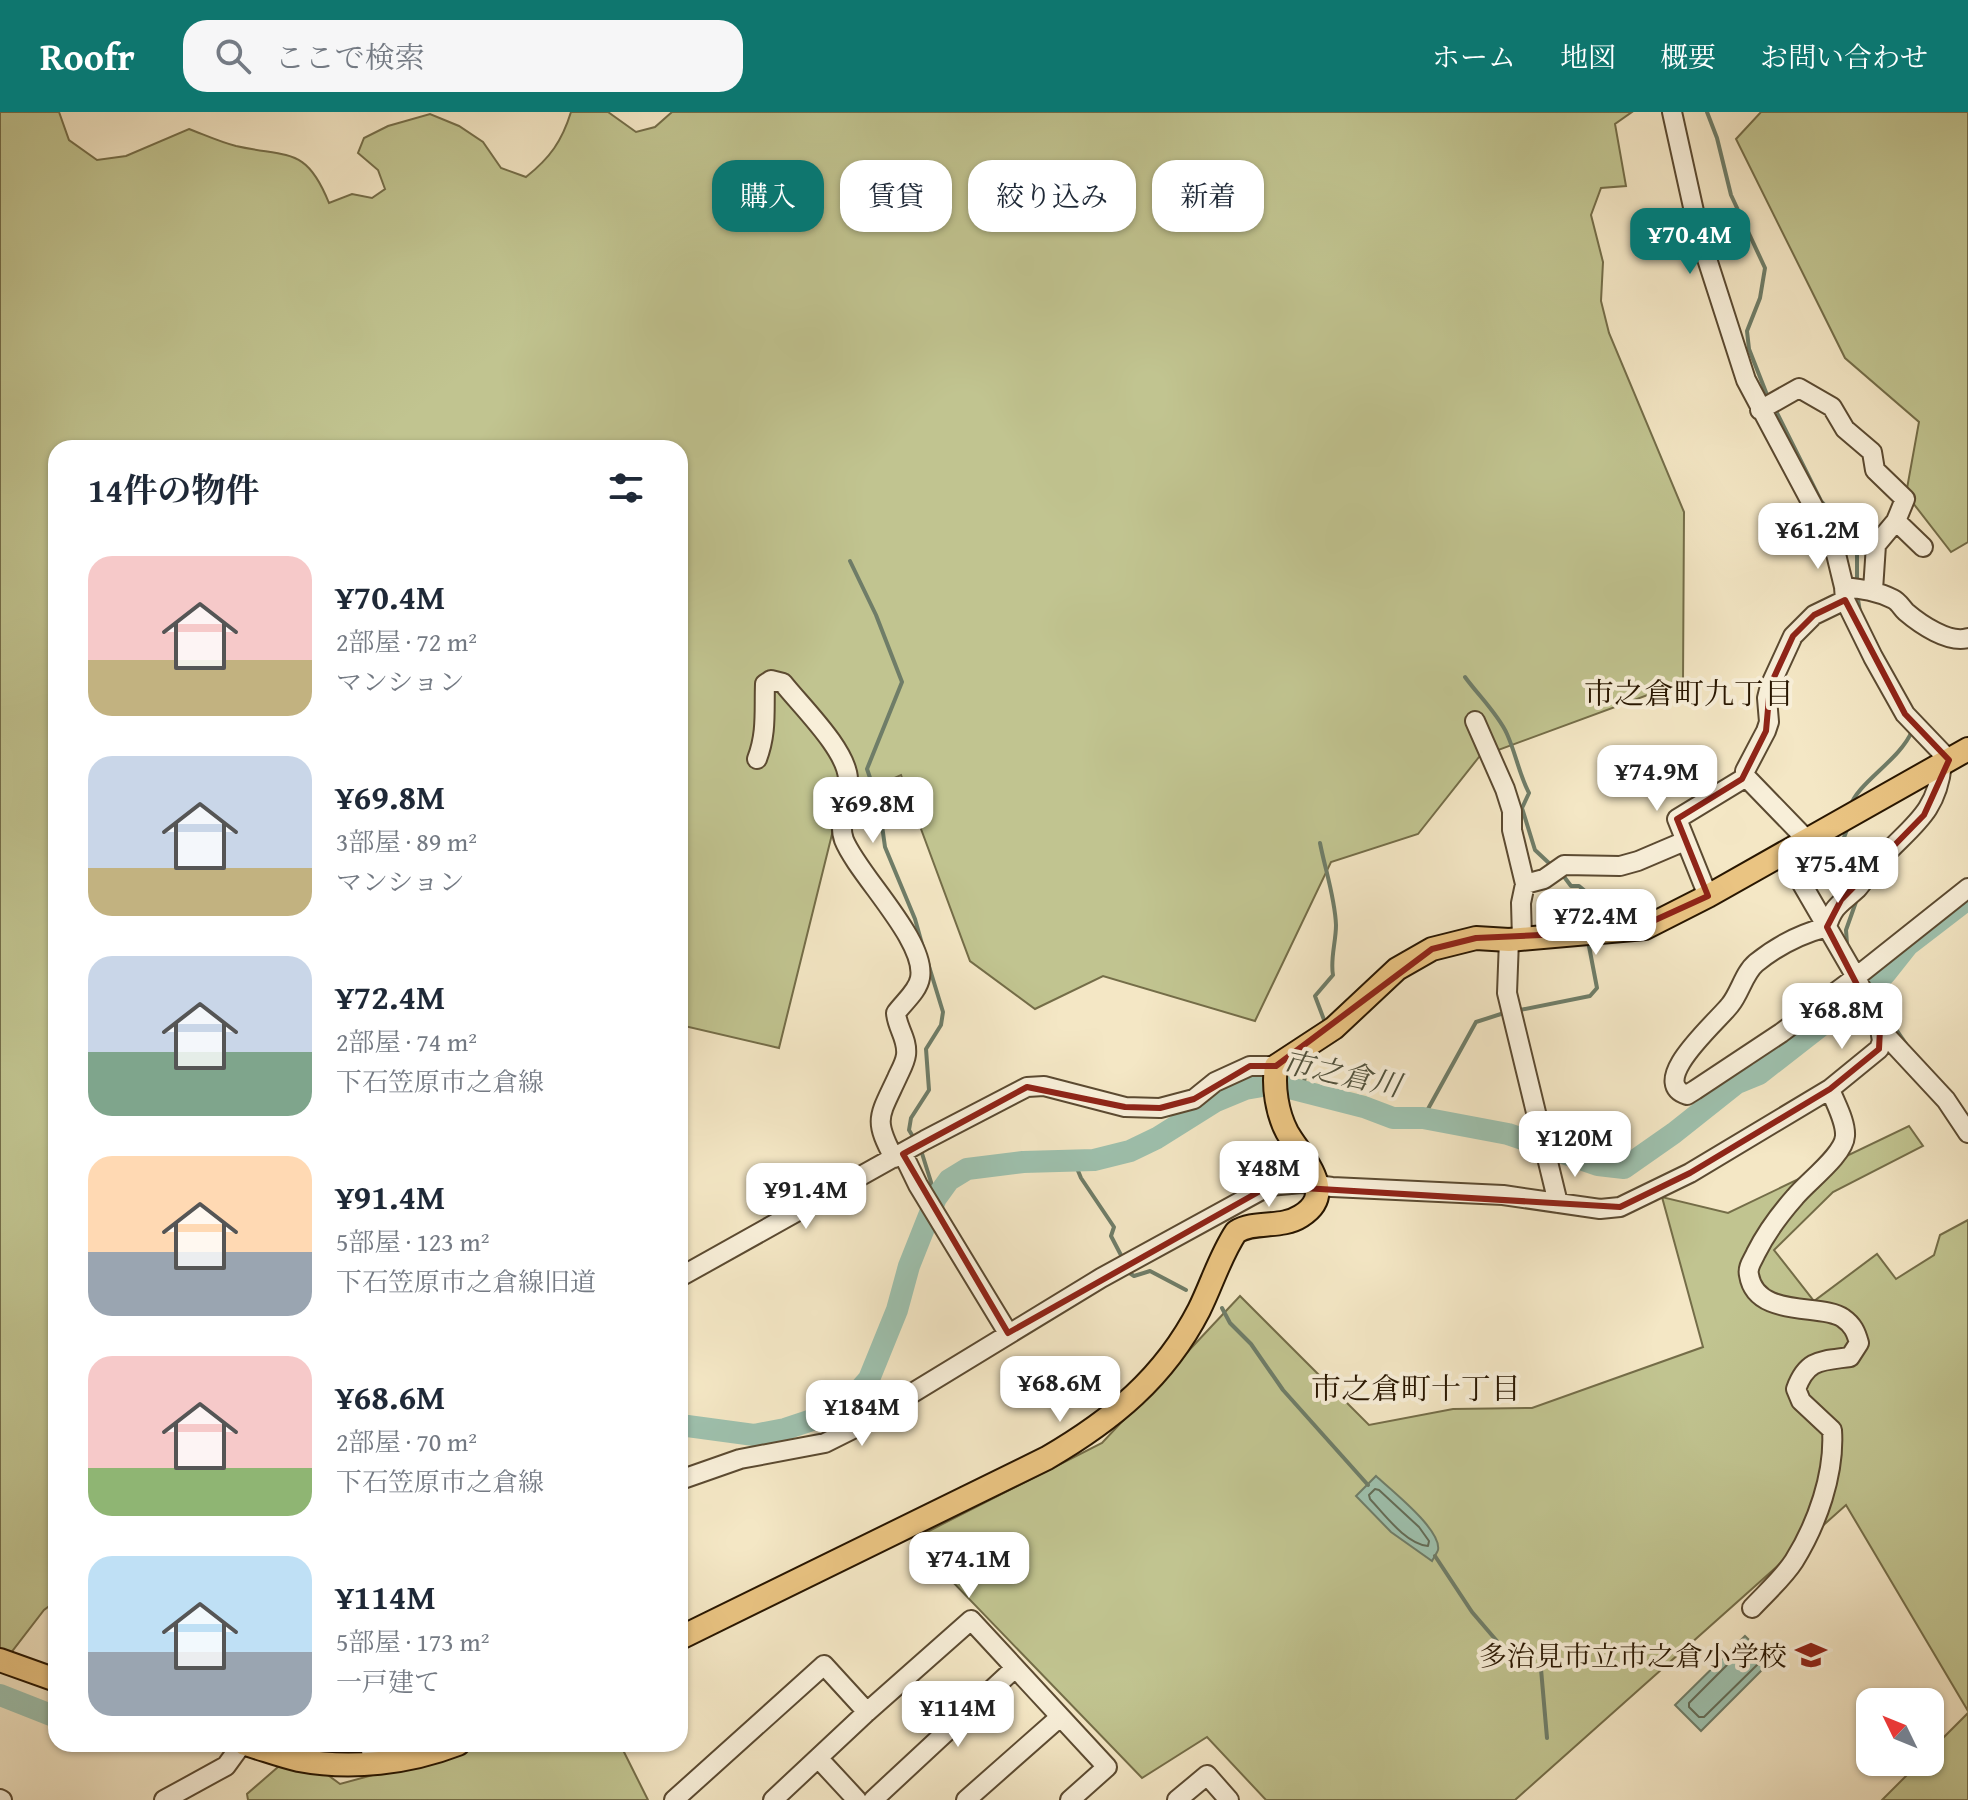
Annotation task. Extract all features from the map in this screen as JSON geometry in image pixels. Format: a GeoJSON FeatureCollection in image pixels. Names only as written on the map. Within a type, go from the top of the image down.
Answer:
{"type":"FeatureCollection","features":[{"type":"Feature","properties":{"kind":"main road"},"geometry":{"type":"LineString","coordinates":[[688,1634],[1047,1458],[1123,1408],[1177,1347],[1199,1310],[1236,1232],[1254,1226],[1280,1225],[1309,1210],[1316,1197],[1317,1184],[1308,1159],[1288,1133],[1278,1107],[1276,1069],[1329,1032],[1397,969],[1432,949],[1476,938],[1515,940],[1645,928],[1708,896],[1953,757]]}},
{"type":"Feature","properties":{"kind":"main road"},"geometry":{"type":"LineString","coordinates":[[0,1660],[48,1677]]}},
{"type":"Feature","properties":{"kind":"main road"},"geometry":{"type":"LineString","coordinates":[[272,1752],[299,1760],[337,1764],[371,1754],[405,1759],[430,1752]]}},
{"type":"Feature","properties":{"kind":"street"},"geometry":{"type":"LineString","coordinates":[[1672,118],[1699,234],[1746,380],[1819,517],[1836,554],[1845,594],[1905,714],[1953,757],[1938,793],[1924,815],[1879,860],[1858,887],[1841,900],[1830,915],[1827,927]]}},
{"type":"Feature","properties":{"kind":"street"},"geometry":{"type":"LineString","coordinates":[[1760,410],[1799,388],[1832,407],[1845,429],[1872,452],[1875,470],[1905,499],[1896,521],[1876,545],[1873,590]]}},
{"type":"Feature","properties":{"kind":"street"},"geometry":{"type":"LineString","coordinates":[[1896,521],[1923,547]]}},
{"type":"Feature","properties":{"kind":"street"},"geometry":{"type":"LineString","coordinates":[[1746,777],[1748,763],[1769,722],[1767,698],[1770,686],[1793,636],[1814,615],[1845,594],[1873,590],[1897,600],[1907,612],[1937,632],[1962,640],[1968,638]]}},
{"type":"Feature","properties":{"kind":"street"},"geometry":{"type":"LineString","coordinates":[[757,759],[764,741],[765,684],[771,680],[783,683],[841,756],[849,786],[843,815],[843,838],[905,931],[920,966],[918,986],[896,1013],[897,1023],[905,1037],[906,1057],[878,1122],[881,1135],[908,1150],[918,1185],[1008,1333]]}},
{"type":"Feature","properties":{"kind":"street"},"geometry":{"type":"LineString","coordinates":[[1475,721],[1512,811],[1512,830],[1525,884],[1507,993],[1558,1203]]}},
{"type":"Feature","properties":{"kind":"street"},"geometry":{"type":"LineString","coordinates":[[1746,777],[1807,840]]}},
{"type":"Feature","properties":{"kind":"street"},"geometry":{"type":"LineString","coordinates":[[1708,896],[1677,819],[1746,777]]}},
{"type":"Feature","properties":{"kind":"street"},"geometry":{"type":"LineString","coordinates":[[1525,884],[1554,874],[1564,865],[1620,866],[1685,841]]}},
{"type":"Feature","properties":{"kind":"street"},"geometry":{"type":"LineString","coordinates":[[688,1477],[740,1459],[825,1443],[855,1428],[1008,1333],[1248,1195],[1269,1186],[1317,1184],[1503,1195],[1600,1209],[1620,1207],[1690,1173],[1830,1089],[1879,1049],[1882,1041],[1877,1022],[1856,977],[1784,853]]}},
{"type":"Feature","properties":{"kind":"street"},"geometry":{"type":"LineString","coordinates":[[1827,927],[1798,935],[1752,966],[1733,1002],[1674,1073],[1674,1084],[1680,1093],[1687,1095],[1781,1033],[1968,888]]}},
{"type":"Feature","properties":{"kind":"street"},"geometry":{"type":"LineString","coordinates":[[1877,1022],[1946,1100],[1968,1133]]}},
{"type":"Feature","properties":{"kind":"street"},"geometry":{"type":"LineString","coordinates":[[688,1273],[1027,1087],[1044,1086],[1125,1107],[1160,1108],[1194,1099],[1215,1082],[1250,1066],[1276,1069]]}},
{"type":"Feature","properties":{"kind":"street"},"geometry":{"type":"LineString","coordinates":[[1752,1608],[1793,1562],[1818,1511],[1829,1476],[1834,1447],[1832,1430],[1801,1401],[1796,1389],[1802,1372],[1816,1361],[1850,1357],[1859,1343],[1855,1330],[1841,1315],[1786,1308],[1764,1297],[1751,1285],[1748,1270],[1763,1239],[1796,1195],[1839,1152],[1846,1138],[1843,1121],[1830,1089]]}},
{"type":"Feature","properties":{"kind":"street"},"geometry":{"type":"LineString","coordinates":[[773,1800],[971,1620],[1107,1767],[1070,1800]]}},
{"type":"Feature","properties":{"kind":"street"},"geometry":{"type":"LineString","coordinates":[[674,1800],[824,1665],[867,1712]]}},
{"type":"Feature","properties":{"kind":"street"},"geometry":{"type":"LineString","coordinates":[[873,1800],[1015,1668]]}},
{"type":"Feature","properties":{"kind":"street"},"geometry":{"type":"LineString","coordinates":[[966,1800],[1060,1717]]}},
{"type":"Feature","properties":{"kind":"street"},"geometry":{"type":"LineString","coordinates":[[164,1800],[226,1766],[237,1752]]}},
{"type":"Feature","properties":{"kind":"street"},"geometry":{"type":"LineString","coordinates":[[819,1759],[857,1800]]}},
{"type":"Feature","properties":{"kind":"street"},"geometry":{"type":"LineString","coordinates":[[1177,1800],[1207,1775],[1229,1800]]}},
{"type":"Feature","properties":{"kind":"highlighted area"},"geometry":{"type":"Polygon","coordinates":[[[1845,600],[1905,714],[1949,760],[1924,815],[1841,900],[1827,927],[1880,1029],[1879,1049],[1830,1089],[1690,1173],[1620,1207],[1269,1186],[1008,1333],[903,1154],[1027,1087],[1125,1107],[1160,1108],[1194,1099],[1250,1066],[1276,1066],[1432,949],[1476,938],[1631,931],[1708,896],[1677,819],[1742,779],[1766,731],[1770,686],[1793,636],[1814,615],[1845,600]]]}},
{"type":"Feature","properties":{"kind":"shaded area"},"geometry":{"type":"Polygon","coordinates":[[[0,112],[59,112],[69,140],[97,160],[126,156],[189,129],[236,146],[283,154],[303,163],[312,172],[329,203],[352,194],[372,198],[385,189],[378,170],[358,153],[364,138],[388,126],[430,114],[459,126],[483,142],[501,168],[526,177],[554,148],[571,112],[608,112],[636,132],[655,127],[672,112],[1632,112],[1615,124],[1626,186],[1601,188],[1591,215],[1603,262],[1601,301],[1609,333],[1684,512],[1683,682],[1479,757],[1418,834],[1331,862],[1255,1021],[1103,976],[1035,1009],[970,961],[901,775],[840,802],[779,1048],[688,1027],[688,440],[48,440],[48,1607],[10,1654],[0,1651],[0,112]]]}},
{"type":"Feature","properties":{"kind":"shaded area"},"geometry":{"type":"Polygon","coordinates":[[[1761,112],[1968,112],[1968,542],[1951,552],[1906,494],[1919,422],[1845,358],[1736,139],[1761,112]]]}},
{"type":"Feature","properties":{"kind":"shaded area"},"geometry":{"type":"Polygon","coordinates":[[[1909,1126],[1923,1146],[1833,1192],[1774,1250],[1814,1301],[1877,1254],[1896,1279],[1934,1255],[1940,1235],[1968,1220],[1968,1711],[1846,1505],[1515,1800],[1266,1800],[1207,1737],[1142,1778],[945,1574],[923,1534],[1102,1443],[1240,1296],[1369,1425],[1453,1409],[1532,1408],[1703,1347],[1662,1197],[1728,1213],[1909,1126]]]}},
{"type":"Feature","properties":{"kind":"shaded area"},"geometry":{"type":"Polygon","coordinates":[[[1968,1713],[1968,1800],[1882,1800],[1906,1776],[1944,1776],[1944,1737],[1968,1713]]]}},
{"type":"Feature","properties":{"kind":"shaded area"},"geometry":{"type":"Polygon","coordinates":[[[457,1752],[624,1752],[648,1800],[248,1800],[247,1794],[278,1767],[313,1764],[340,1784],[457,1752]]]}},
{"type":"Feature","properties":{"kind":"water"},"geometry":{"type":"Polygon","coordinates":[[[1376,1476],[1432,1532],[1438,1550],[1432,1561],[1391,1532],[1356,1496],[1376,1476]]]}},
{"type":"Feature","properties":{"kind":"water"},"geometry":{"type":"Polygon","coordinates":[[[1745,1636],[1771,1661],[1701,1731],[1675,1705],[1745,1636]]]}},
{"type":"Feature","properties":{"kind":"waterway"},"geometry":{"type":"LineString","coordinates":[[1707,112],[1731,195],[1765,268],[1760,298],[1747,331],[1749,349],[1769,400]]}},
{"type":"Feature","properties":{"kind":"waterway"},"geometry":{"type":"LineString","coordinates":[[1774,407],[1821,501],[1834,515],[1851,522],[1857,529],[1857,584]]}},
{"type":"Feature","properties":{"kind":"waterway"},"geometry":{"type":"LineString","coordinates":[[850,561],[876,615],[902,682],[867,769],[879,804],[885,847],[915,919],[924,951]]}},
{"type":"Feature","properties":{"kind":"waterway"},"geometry":{"type":"LineString","coordinates":[[1857,593],[1860,612]]}},
{"type":"Feature","properties":{"kind":"waterway"},"geometry":{"type":"LineString","coordinates":[[1465,677],[1507,734],[1529,793],[1522,808],[1535,850],[1551,865]]}},
{"type":"Feature","properties":{"kind":"waterway"},"geometry":{"type":"LineString","coordinates":[[1850,807],[1861,789],[1898,752],[1912,731]]}},
{"type":"Feature","properties":{"kind":"waterway"},"geometry":{"type":"LineString","coordinates":[[1848,827],[1838,853],[1855,884]]}},
{"type":"Feature","properties":{"kind":"waterway"},"geometry":{"type":"LineString","coordinates":[[1320,843],[1336,925],[1333,975],[1315,996],[1326,1025]]}},
{"type":"Feature","properties":{"kind":"waterway"},"geometry":{"type":"LineString","coordinates":[[1565,878],[1571,886],[1579,886],[1585,891],[1587,926]]}},
{"type":"Feature","properties":{"kind":"waterway"},"geometry":{"type":"LineString","coordinates":[[1847,944],[1846,930],[1857,899]]}},
{"type":"Feature","properties":{"kind":"waterway","name":"市之倉川"},"geometry":{"type":"LineString","coordinates":[[688,1426],[754,1435],[821,1417],[848,1403],[869,1379],[936,1198],[949,1180],[967,1169],[1023,1162],[1094,1160],[1130,1151],[1216,1101],[1245,1089],[1274,1084],[1364,1107],[1393,1118],[1423,1118],[1508,1134],[1598,1165],[1624,1168],[1737,1083],[1759,1074],[1845,1007],[1885,974],[1908,945],[1968,899]]}},
{"type":"Feature","properties":{"kind":"waterway"},"geometry":{"type":"LineString","coordinates":[[1520,1010],[1590,996],[1597,988],[1588,941]]}},
{"type":"Feature","properties":{"kind":"waterway"},"geometry":{"type":"LineString","coordinates":[[915,1140],[909,1130],[911,1118],[929,1090],[926,1049],[941,1025],[943,1012],[928,963]]}},
{"type":"Feature","properties":{"kind":"waterway","name":"市之倉川"},"geometry":{"type":"LineString","coordinates":[[1869,979],[1872,983]]}},
{"type":"Feature","properties":{"kind":"waterway"},"geometry":{"type":"LineString","coordinates":[[1845,1007],[1866,1009]]}},
{"type":"Feature","properties":{"kind":"waterway"},"geometry":{"type":"LineString","coordinates":[[1423,1118],[1476,1022],[1501,1014]]}},
{"type":"Feature","properties":{"kind":"waterway"},"geometry":{"type":"LineString","coordinates":[[1882,1014],[1906,1044]]}},
{"type":"Feature","properties":{"kind":"waterway"},"geometry":{"type":"LineString","coordinates":[[1303,1090],[1306,1068],[1312,1054]]}},
{"type":"Feature","properties":{"kind":"waterway"},"geometry":{"type":"LineString","coordinates":[[920,1147],[936,1198]]}},
{"type":"Feature","properties":{"kind":"waterway"},"geometry":{"type":"LineString","coordinates":[[1074,1161],[1081,1178],[1114,1227],[1111,1236],[1123,1259]]}},
{"type":"Feature","properties":{"kind":"waterway"},"geometry":{"type":"LineString","coordinates":[[1128,1272],[1134,1276],[1150,1271],[1186,1290]]}},
{"type":"Feature","properties":{"kind":"waterway"},"geometry":{"type":"LineString","coordinates":[[1222,1308],[1230,1323],[1251,1344],[1283,1390],[1368,1485]]}},
{"type":"Feature","properties":{"kind":"waterway"},"geometry":{"type":"LineString","coordinates":[[1435,1556],[1472,1612],[1502,1647],[1541,1669],[1547,1738]]}},
{"type":"Feature","properties":{"kind":"waterway","name":"市之倉川"},"geometry":{"type":"LineString","coordinates":[[0,1695],[48,1714]]}},
{"type":"Feature","properties":{"kind":"place","name":"多治見市立市之倉小学校"},"geometry":{"type":"Point","coordinates":[1811,1655]}},
{"type":"Feature","properties":{"kind":"district","name":"市之倉町九丁目"},"geometry":{"type":"Point","coordinates":[1689,693]}},
{"type":"Feature","properties":{"kind":"district","name":"市之倉町十丁目"},"geometry":{"type":"Point","coordinates":[1416,1388]}}]}
